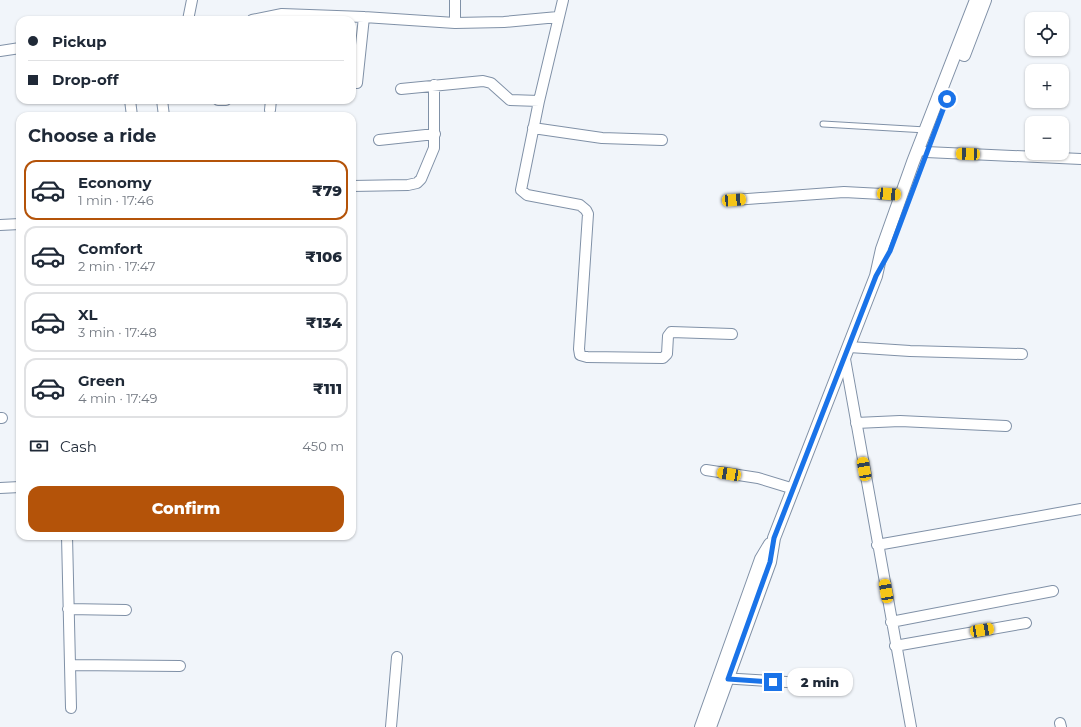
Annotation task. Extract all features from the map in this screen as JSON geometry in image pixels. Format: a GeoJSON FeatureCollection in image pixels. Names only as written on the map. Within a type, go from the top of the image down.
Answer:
{"type":"FeatureCollection","features":[{"type":"Feature","properties":{"kind":"street"},"geometry":{"type":"LineString","coordinates":[[189,16],[192,0]]}},
{"type":"Feature","properties":{"kind":"street"},"geometry":{"type":"LineString","coordinates":[[454,23],[455,0]]}},
{"type":"Feature","properties":{"kind":"street"},"geometry":{"type":"LineString","coordinates":[[563,0],[533,128],[521,190],[527,195],[580,205],[588,214],[582,285],[580,355],[587,357],[663,358],[667,354],[668,336],[671,332],[732,334]]}},
{"type":"Feature","properties":{"kind":"street"},"geometry":{"type":"LineString","coordinates":[[701,727],[723,678],[770,562],[774,538],[876,276],[882,249],[901,195],[976,0]]}},
{"type":"Feature","properties":{"kind":"street"},"geometry":{"type":"LineString","coordinates":[[876,276],[890,251],[926,152],[985,0]]}},
{"type":"Feature","properties":{"kind":"street"},"geometry":{"type":"LineString","coordinates":[[272,16],[282,14],[337,16]]}},
{"type":"Feature","properties":{"kind":"street"},"geometry":{"type":"LineString","coordinates":[[356,17],[454,23],[504,22],[558,17]]}},
{"type":"Feature","properties":{"kind":"street"},"geometry":{"type":"LineString","coordinates":[[357,83],[364,17]]}},
{"type":"Feature","properties":{"kind":"street"},"geometry":{"type":"LineString","coordinates":[[0,50],[16,48]]}},
{"type":"Feature","properties":{"kind":"street"},"geometry":{"type":"LineString","coordinates":[[401,88],[486,81],[491,83],[510,100],[539,101]]}},
{"type":"Feature","properties":{"kind":"street"},"geometry":{"type":"LineString","coordinates":[[356,186],[401,185],[417,183],[422,177],[433,153],[434,86]]}},
{"type":"Feature","properties":{"kind":"street"},"geometry":{"type":"LineString","coordinates":[[533,128],[602,138],[662,140]]}},
{"type":"Feature","properties":{"kind":"street"},"geometry":{"type":"LineString","coordinates":[[379,140],[434,134]]}},
{"type":"Feature","properties":{"kind":"street"},"geometry":{"type":"LineString","coordinates":[[926,152],[1081,159]]}},
{"type":"Feature","properties":{"kind":"street"},"geometry":{"type":"LineString","coordinates":[[734,200],[844,192],[901,195]]}},
{"type":"Feature","properties":{"kind":"street"},"geometry":{"type":"LineString","coordinates":[[0,225],[16,224]]}},
{"type":"Feature","properties":{"kind":"street"},"geometry":{"type":"LineString","coordinates":[[849,347],[910,351],[1022,354]]}},
{"type":"Feature","properties":{"kind":"street"},"geometry":{"type":"LineString","coordinates":[[844,359],[911,727]]}},
{"type":"Feature","properties":{"kind":"street"},"geometry":{"type":"LineString","coordinates":[[856,423],[900,421],[1006,426]]}},
{"type":"Feature","properties":{"kind":"street"},"geometry":{"type":"LineString","coordinates":[[706,470],[758,478],[794,489]]}},
{"type":"Feature","properties":{"kind":"street"},"geometry":{"type":"LineString","coordinates":[[0,488],[16,487]]}},
{"type":"Feature","properties":{"kind":"street"},"geometry":{"type":"LineString","coordinates":[[877,545],[1081,509]]}},
{"type":"Feature","properties":{"kind":"street"},"geometry":{"type":"LineString","coordinates":[[66,540],[72,708]]}},
{"type":"Feature","properties":{"kind":"street"},"geometry":{"type":"LineString","coordinates":[[891,622],[1053,591]]}},
{"type":"Feature","properties":{"kind":"street"},"geometry":{"type":"LineString","coordinates":[[68,609],[126,610]]}},
{"type":"Feature","properties":{"kind":"street"},"geometry":{"type":"LineString","coordinates":[[896,646],[1026,623]]}},
{"type":"Feature","properties":{"kind":"street"},"geometry":{"type":"LineString","coordinates":[[391,727],[396,657]]}},
{"type":"Feature","properties":{"kind":"street"},"geometry":{"type":"LineString","coordinates":[[70,665],[180,666]]}},
{"type":"Feature","properties":{"kind":"street"},"geometry":{"type":"LineString","coordinates":[[723,678],[803,683]]}},
{"type":"Feature","properties":{"kind":"street"},"geometry":{"type":"LineString","coordinates":[[710,727],[723,678]]}},
{"type":"Feature","properties":{"kind":"lane"},"geometry":{"type":"LineString","coordinates":[[823,124],[926,130]]}},
{"type":"Feature","properties":{"kind":"route"},"geometry":{"type":"LineString","coordinates":[[773,682],[728,679],[770,562],[774,538],[876,276],[890,251],[947,99]]}}]}
